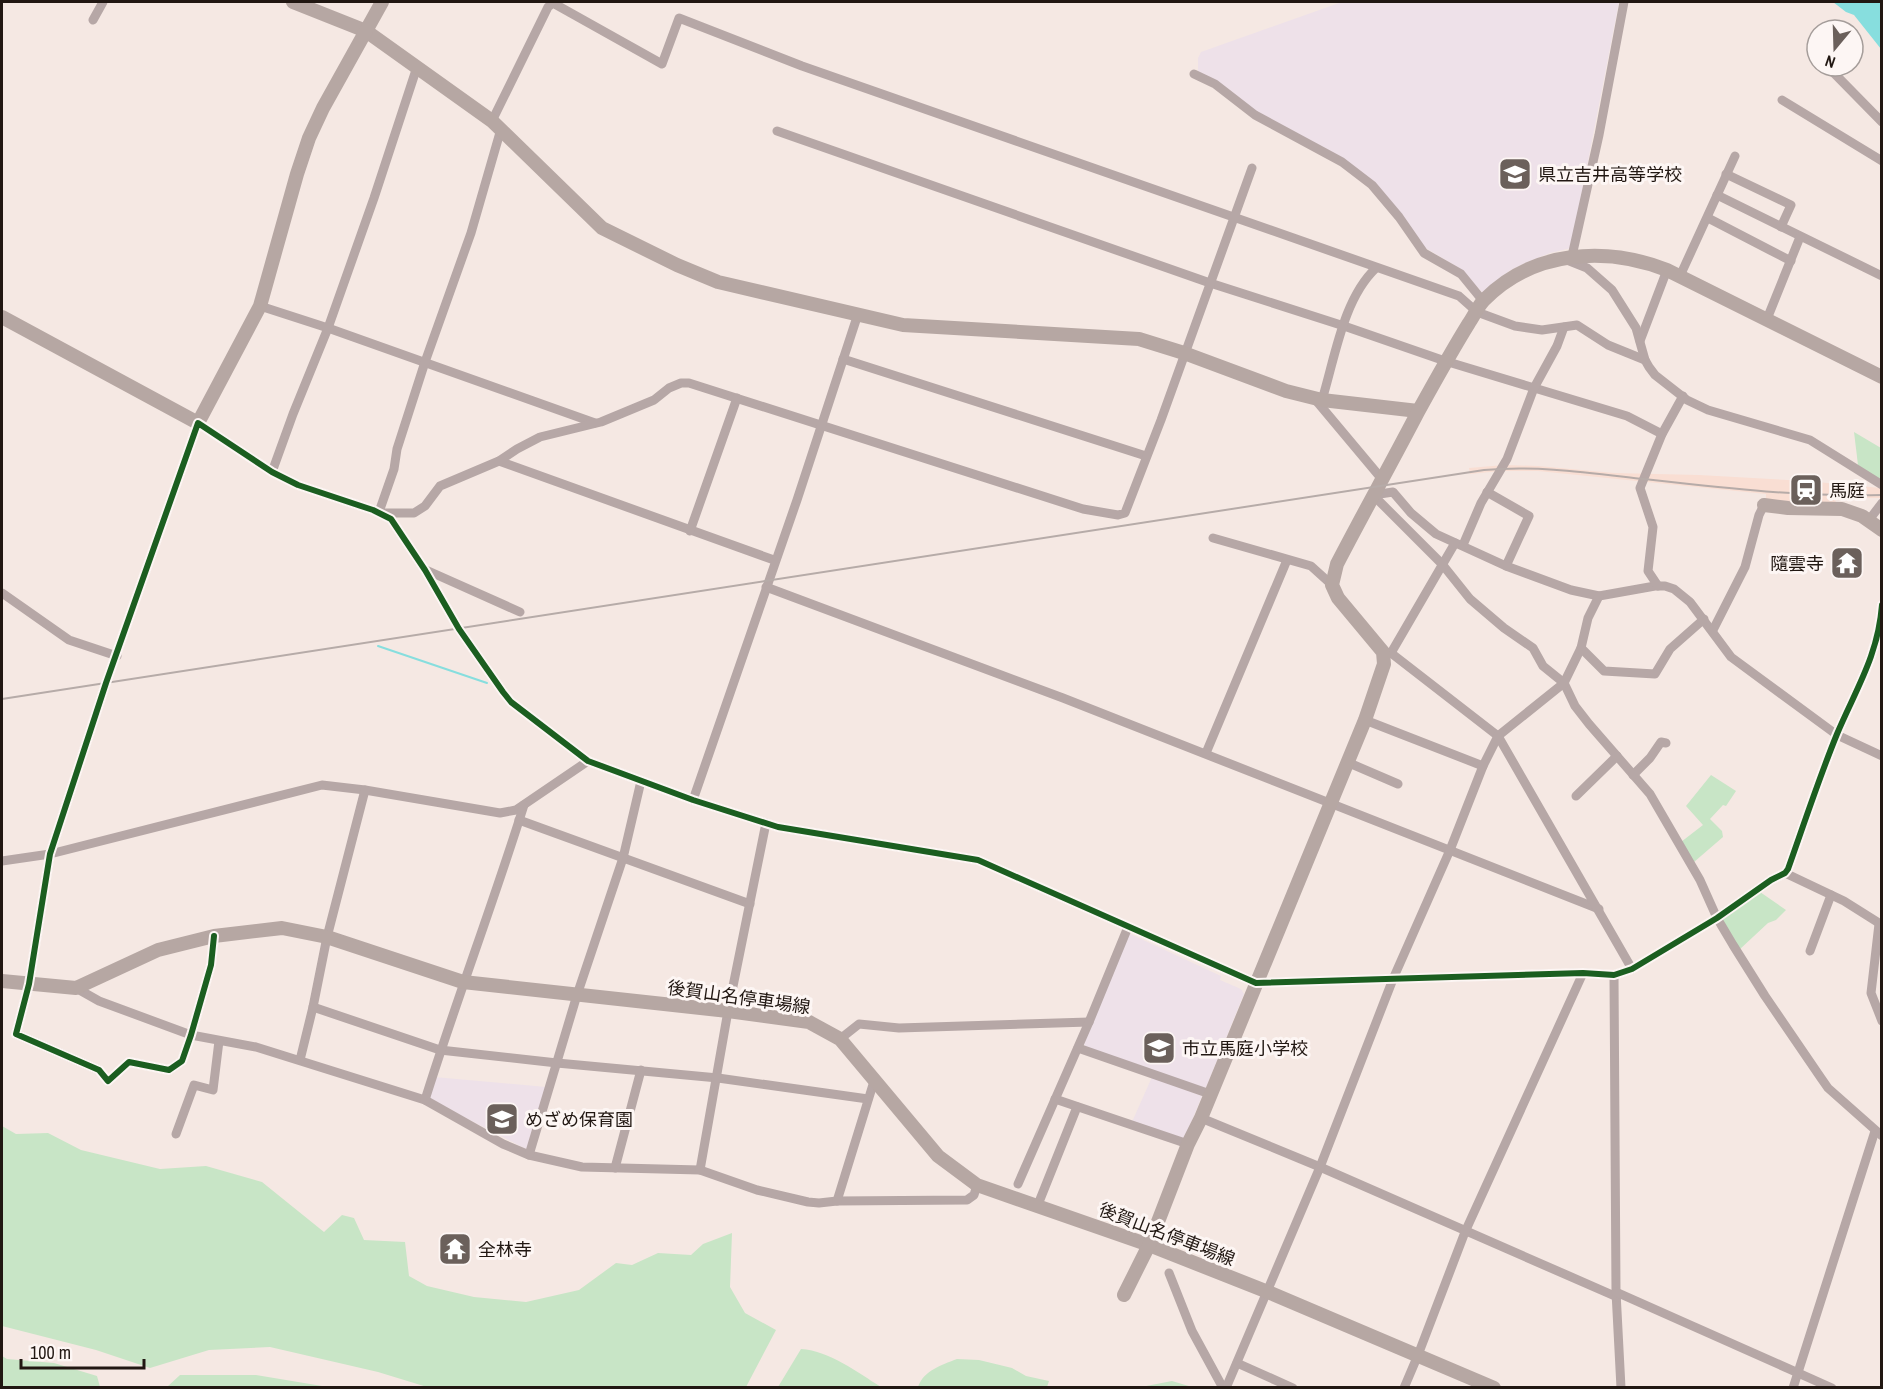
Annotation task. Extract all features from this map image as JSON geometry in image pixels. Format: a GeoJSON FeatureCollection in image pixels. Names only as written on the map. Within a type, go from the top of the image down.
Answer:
{"type":"FeatureCollection","features":[{"type":"Feature","properties":{"kind":"street"},"geometry":{"type":"LineString","coordinates":[[93,20],[103,2]]}},
{"type":"Feature","properties":{"kind":"street"},"geometry":{"type":"LineString","coordinates":[[293,2],[366,31],[497,125],[593,220],[613,235],[718,282],[903,325],[1139,339],[1184,353],[1286,391],[1318,399],[1418,411]]}},
{"type":"Feature","properties":{"kind":"street"},"geometry":{"type":"LineString","coordinates":[[214,936],[211,965],[191,1035],[182,1060],[169,1070],[129,1062],[108,1081],[99,1070],[16,1034],[30,984],[50,854],[198,423],[260,306],[309,138],[323,108],[382,2]]}},
{"type":"Feature","properties":{"kind":"street"},"geometry":{"type":"LineString","coordinates":[[1567,257],[1599,135],[1624,2]]}},
{"type":"Feature","properties":{"kind":"street"},"geometry":{"type":"LineString","coordinates":[[381,512],[394,469],[397,449],[425,362],[471,233],[497,125],[548,7],[553,3],[662,64],[679,18],[802,66],[1459,296],[1515,326],[1542,330],[1577,325],[1608,345],[1645,360]]}},
{"type":"Feature","properties":{"kind":"street"},"geometry":{"type":"LineString","coordinates":[[272,472],[328,328],[417,67]]}},
{"type":"Feature","properties":{"kind":"street"},"geometry":{"type":"LineString","coordinates":[[1194,74],[1215,84],[1255,115],[1342,162],[1372,185],[1399,217],[1424,253],[1461,274],[1480,306]]}},
{"type":"Feature","properties":{"kind":"street"},"geometry":{"type":"LineString","coordinates":[[1839,78],[1881,122]]}},
{"type":"Feature","properties":{"kind":"street"},"geometry":{"type":"LineString","coordinates":[[1782,100],[1881,161]]}},
{"type":"Feature","properties":{"kind":"street"},"geometry":{"type":"LineString","coordinates":[[777,131],[1210,283],[1445,361],[1627,416],[1662,434]]}},
{"type":"Feature","properties":{"kind":"street"},"geometry":{"type":"LineString","coordinates":[[1640,340],[1674,273],[1708,218],[1735,156]]}},
{"type":"Feature","properties":{"kind":"street"},"geometry":{"type":"LineString","coordinates":[[2,317],[198,423],[272,472],[298,485],[381,512],[414,513],[425,506],[440,486],[499,461],[540,437],[595,423],[654,400],[669,388],[681,383],[689,383],[1083,509],[1118,515],[1125,513],[1252,168]]}},
{"type":"Feature","properties":{"kind":"street"},"geometry":{"type":"LineString","coordinates":[[1726,174],[1791,205],[1781,227]]}},
{"type":"Feature","properties":{"kind":"street"},"geometry":{"type":"LineString","coordinates":[[1717,195],[1881,276]]}},
{"type":"Feature","properties":{"kind":"street"},"geometry":{"type":"LineString","coordinates":[[1708,218],[1791,261]]}},
{"type":"Feature","properties":{"kind":"street"},"geometry":{"type":"LineString","coordinates":[[1767,319],[1800,237]]}},
{"type":"Feature","properties":{"kind":"street"},"geometry":{"type":"LineString","coordinates":[[1332,585],[1337,564],[1445,361],[1480,306],[1510,281],[1528,271],[1567,257],[1608,255],[1649,263],[1674,273],[1881,377]]}},
{"type":"Feature","properties":{"kind":"street"},"geometry":{"type":"LineString","coordinates":[[1567,257],[1587,268],[1612,290],[1630,316],[1645,360],[1655,375],[1683,396],[1708,410],[1810,440],[1881,485]]}},
{"type":"Feature","properties":{"kind":"street"},"geometry":{"type":"LineString","coordinates":[[1318,399],[1344,326],[1361,287],[1367,276],[1376,268]]}},
{"type":"Feature","properties":{"kind":"street"},"geometry":{"type":"LineString","coordinates":[[260,306],[595,423]]}},
{"type":"Feature","properties":{"kind":"street"},"geometry":{"type":"LineString","coordinates":[[693,800],[858,314]]}},
{"type":"Feature","properties":{"kind":"street"},"geometry":{"type":"LineString","coordinates":[[1124,1295],[1149,1245],[1188,1144],[1201,1118],[1365,720],[1387,652],[1442,564],[1459,544],[1508,459],[1534,388],[1557,346],[1564,327]]}},
{"type":"Feature","properties":{"kind":"street"},"geometry":{"type":"LineString","coordinates":[[843,359],[1146,456]]}},
{"type":"Feature","properties":{"kind":"street"},"geometry":{"type":"LineString","coordinates":[[1658,586],[1648,571],[1653,527],[1640,488],[1662,434],[1683,396]]}},
{"type":"Feature","properties":{"kind":"street"},"geometry":{"type":"LineString","coordinates":[[690,531],[737,398]]}},
{"type":"Feature","properties":{"kind":"street"},"geometry":{"type":"LineString","coordinates":[[1318,399],[1381,478]]}},
{"type":"Feature","properties":{"kind":"street"},"geometry":{"type":"LineString","coordinates":[[499,461],[774,560]]}},
{"type":"Feature","properties":{"kind":"street"},"geometry":{"type":"LineString","coordinates":[[1373,495],[1393,492],[1411,513],[1436,534],[1506,566],[1571,590],[1599,596],[1665,586],[1682,593],[1713,630],[1731,657],[1837,735],[1881,756]]}},
{"type":"Feature","properties":{"kind":"street"},"geometry":{"type":"LineString","coordinates":[[1487,492],[1529,516],[1506,566]]}},
{"type":"Feature","properties":{"kind":"street"},"geometry":{"type":"LineString","coordinates":[[1373,495],[1442,564],[1470,599],[1504,628],[1533,648],[1544,666],[1564,683],[1575,706],[1650,794],[1700,880],[1717,918],[1765,996],[1828,1088],[1879,1131],[1793,1388]]}},
{"type":"Feature","properties":{"kind":"street"},"geometry":{"type":"LineString","coordinates":[[1869,520],[1881,503]]}},
{"type":"Feature","properties":{"kind":"street"},"geometry":{"type":"LineString","coordinates":[[1713,630],[1745,567],[1759,515],[1764,505],[1842,509],[1869,520],[1881,530]]}},
{"type":"Feature","properties":{"kind":"street"},"geometry":{"type":"LineString","coordinates":[[381,512],[397,525],[459,628],[511,702],[588,761],[693,800],[766,823],[978,860],[1256,983],[1583,973],[1614,975],[1632,969],[1717,918],[1771,880],[1785,873],[1837,735],[1871,659],[1880,625],[1881,605]]}},
{"type":"Feature","properties":{"kind":"street"},"geometry":{"type":"LineString","coordinates":[[1213,538],[1311,567],[1332,585],[1338,597],[1387,652],[1498,736],[1632,969]]}},
{"type":"Feature","properties":{"kind":"street"},"geometry":{"type":"LineString","coordinates":[[1206,753],[1287,560]]}},
{"type":"Feature","properties":{"kind":"street"},"geometry":{"type":"LineString","coordinates":[[425,570],[519,612]]}},
{"type":"Feature","properties":{"kind":"street"},"geometry":{"type":"LineString","coordinates":[[766,587],[1206,753],[1599,909]]}},
{"type":"Feature","properties":{"kind":"street"},"geometry":{"type":"LineString","coordinates":[[2,593],[69,640],[117,656]]}},
{"type":"Feature","properties":{"kind":"street"},"geometry":{"type":"LineString","coordinates":[[1224,1388],[1237,1364],[1268,1292],[1320,1167],[1393,979],[1483,766],[1498,736],[1564,683],[1581,648],[1588,618],[1599,596]]}},
{"type":"Feature","properties":{"kind":"street"},"geometry":{"type":"LineString","coordinates":[[1581,648],[1604,671],[1655,674],[1670,649],[1704,619]]}},
{"type":"Feature","properties":{"kind":"street"},"geometry":{"type":"LineString","coordinates":[[1365,720],[1483,766]]}},
{"type":"Feature","properties":{"kind":"street"},"geometry":{"type":"LineString","coordinates":[[1633,774],[1650,758],[1661,742],[1666,743]]}},
{"type":"Feature","properties":{"kind":"street"},"geometry":{"type":"LineString","coordinates":[[1576,796],[1617,756]]}},
{"type":"Feature","properties":{"kind":"street"},"geometry":{"type":"LineString","coordinates":[[2,861],[50,854],[322,785],[500,813],[516,810],[588,761]]}},
{"type":"Feature","properties":{"kind":"street"},"geometry":{"type":"LineString","coordinates":[[1347,762],[1398,784]]}},
{"type":"Feature","properties":{"kind":"street"},"geometry":{"type":"LineString","coordinates":[[529,1155],[577,995],[623,858],[641,781]]}},
{"type":"Feature","properties":{"kind":"street"},"geometry":{"type":"LineString","coordinates":[[300,1060],[327,937],[365,790]]}},
{"type":"Feature","properties":{"kind":"street"},"geometry":{"type":"LineString","coordinates":[[424,1100],[463,982],[497,891],[524,805]]}},
{"type":"Feature","properties":{"kind":"street"},"geometry":{"type":"LineString","coordinates":[[519,820],[750,904]]}},
{"type":"Feature","properties":{"kind":"street"},"geometry":{"type":"LineString","coordinates":[[700,1170],[728,1011],[766,823]]}},
{"type":"Feature","properties":{"kind":"street"},"geometry":{"type":"LineString","coordinates":[[1785,873],[1844,901],[1880,925],[1871,993],[1878,1007],[1881,1021]]}},
{"type":"Feature","properties":{"kind":"street"},"geometry":{"type":"LineString","coordinates":[[1810,951],[1830,895]]}},
{"type":"Feature","properties":{"kind":"street"},"geometry":{"type":"LineString","coordinates":[[1018,1184],[1128,927]]}},
{"type":"Feature","properties":{"kind":"street","name":"後賀山名停車場線"},"geometry":{"type":"LineString","coordinates":[[2,981],[76,987],[158,950],[214,936],[282,928],[327,937],[463,982],[809,1022],[840,1039],[938,1156],[977,1185],[1149,1245],[1268,1292],[1494,1388]]}},
{"type":"Feature","properties":{"kind":"street"},"geometry":{"type":"LineString","coordinates":[[1404,1388],[1466,1232],[1583,973]]}},
{"type":"Feature","properties":{"kind":"street"},"geometry":{"type":"LineString","coordinates":[[1614,975],[1617,1295],[1621,1388]]}},
{"type":"Feature","properties":{"kind":"street"},"geometry":{"type":"LineString","coordinates":[[76,987],[99,1001],[191,1035],[256,1047],[424,1100],[503,1144],[529,1155],[582,1167],[700,1170],[757,1190],[819,1203],[967,1200],[974,1195],[977,1185]]}},
{"type":"Feature","properties":{"kind":"street"},"geometry":{"type":"LineString","coordinates":[[313,1007],[440,1050],[718,1078],[868,1099]]}},
{"type":"Feature","properties":{"kind":"street"},"geometry":{"type":"LineString","coordinates":[[840,1039],[859,1024],[898,1028],[1089,1022]]}},
{"type":"Feature","properties":{"kind":"street"},"geometry":{"type":"LineString","coordinates":[[176,1134],[194,1085],[213,1090],[219,1041]]}},
{"type":"Feature","properties":{"kind":"street"},"geometry":{"type":"LineString","coordinates":[[1078,1048],[1210,1094]]}},
{"type":"Feature","properties":{"kind":"street"},"geometry":{"type":"LineString","coordinates":[[615,1168],[641,1070]]}},
{"type":"Feature","properties":{"kind":"street"},"geometry":{"type":"LineString","coordinates":[[837,1201],[875,1078]]}},
{"type":"Feature","properties":{"kind":"street"},"geometry":{"type":"LineString","coordinates":[[1055,1099],[1188,1144]]}},
{"type":"Feature","properties":{"kind":"street"},"geometry":{"type":"LineString","coordinates":[[1037,1207],[1077,1107]]}},
{"type":"Feature","properties":{"kind":"street"},"geometry":{"type":"LineString","coordinates":[[1201,1118],[1797,1371],[1832,1388]]}},
{"type":"Feature","properties":{"kind":"street"},"geometry":{"type":"LineString","coordinates":[[1169,1273],[1192,1331],[1224,1388]]}},
{"type":"Feature","properties":{"kind":"street"},"geometry":{"type":"LineString","coordinates":[[1237,1364],[1293,1388]]}},
{"type":"Feature","properties":{"kind":"shaded area"},"geometry":{"type":"Polygon","coordinates":[[[1342,2],[1619,2],[1571,248],[1550,253],[1509,271],[1483,293],[1459,268],[1424,247],[1373,183],[1255,114],[1198,73],[1198,58],[1201,52],[1342,2]]]}},
{"type":"Feature","properties":{"kind":"shaded area"},"geometry":{"type":"Polygon","coordinates":[[[1504,465],[1614,473],[1806,481],[1881,488],[1881,498],[1836,498],[1835,507],[1766,502],[1766,494],[1538,471],[1470,474],[1469,468],[1504,465]]]}},
{"type":"Feature","properties":{"kind":"shaded area"},"geometry":{"type":"Polygon","coordinates":[[[1128,933],[1221,976],[1220,980],[1241,989],[1244,994],[1205,1090],[1085,1047],[1084,1043],[1128,933]]]}},
{"type":"Feature","properties":{"kind":"shaded area","name":"めざめ保育園"},"geometry":{"type":"Polygon","coordinates":[[[434,1077],[546,1087],[528,1150],[427,1098],[434,1077]]]}},
{"type":"Feature","properties":{"kind":"shaded area"},"geometry":{"type":"Polygon","coordinates":[[[1152,1077],[1202,1096],[1184,1140],[1132,1122],[1152,1077]]]}},
{"type":"Feature","properties":{"kind":"green space"},"geometry":{"type":"Polygon","coordinates":[[[1854,432],[1881,448],[1881,483],[1858,465],[1854,432]]]}},
{"type":"Feature","properties":{"kind":"green space"},"geometry":{"type":"Polygon","coordinates":[[[1711,775],[1736,791],[1726,806],[1723,805],[1710,819],[1722,831],[1723,837],[1694,862],[1681,842],[1703,825],[1686,806],[1711,775]]]}},
{"type":"Feature","properties":{"kind":"green space"},"geometry":{"type":"Polygon","coordinates":[[[1760,892],[1786,910],[1739,950],[1720,918],[1760,892]]]}},
{"type":"Feature","properties":{"kind":"green space"},"geometry":{"type":"Polygon","coordinates":[[[2,1126],[16,1134],[48,1133],[81,1150],[160,1169],[206,1166],[262,1182],[324,1232],[342,1215],[354,1218],[364,1240],[405,1242],[409,1276],[427,1286],[474,1297],[526,1302],[579,1290],[616,1263],[632,1265],[658,1253],[691,1255],[703,1244],[732,1233],[730,1287],[745,1313],[776,1330],[746,1387],[427,1387],[378,1372],[270,1347],[209,1350],[150,1368],[96,1350],[2,1326],[2,1126]]]}},
{"type":"Feature","properties":{"kind":"green space"},"geometry":{"type":"Polygon","coordinates":[[[801,1349],[833,1358],[881,1387],[778,1387],[801,1349]]]}},
{"type":"Feature","properties":{"kind":"green space"},"geometry":{"type":"Polygon","coordinates":[[[2,1356],[7,1359],[54,1363],[97,1376],[100,1387],[2,1387],[2,1356]]]}},
{"type":"Feature","properties":{"kind":"green space"},"geometry":{"type":"Polygon","coordinates":[[[957,1359],[979,1360],[1012,1368],[1026,1376],[1049,1381],[1047,1387],[918,1387],[929,1372],[957,1359]]]}},
{"type":"Feature","properties":{"kind":"green space"},"geometry":{"type":"Polygon","coordinates":[[[180,1375],[256,1375],[328,1387],[167,1387],[180,1375]]]}},
{"type":"Feature","properties":{"kind":"green space"},"geometry":{"type":"Polygon","coordinates":[[[1172,1381],[1192,1387],[1141,1387],[1172,1381]]]}},
{"type":"Feature","properties":{"kind":"water"},"geometry":{"type":"Polygon","coordinates":[[[1833,2],[1881,2],[1881,49],[1865,29],[1865,18],[1856,18],[1833,2]]]}},
{"type":"Feature","properties":{"kind":"waterway"},"geometry":{"type":"LineString","coordinates":[[378,646],[487,683]]}},
{"type":"Feature","properties":{"kind":"railway"},"geometry":{"type":"LineString","coordinates":[[2,699],[1484,470],[1544,469],[1763,491],[1822,495],[1882,495]]}},
{"type":"Feature","properties":{"kind":"cycle path"},"geometry":{"type":"LineString","coordinates":[[214,936],[211,965],[191,1035],[182,1061],[169,1070],[129,1062],[108,1081],[99,1070],[16,1034],[29,984],[50,854],[106,683],[198,423],[272,472],[298,485],[373,510],[391,519],[425,570],[459,629],[511,702],[588,761],[693,800],[778,827],[978,860],[1256,983],[1583,973],[1614,975],[1632,969],[1717,918],[1788,869],[1830,751],[1871,656],[1880,623],[1882,605]]}},
{"type":"Feature","properties":{"kind":"place","name":"県立吉井高等学校"},"geometry":{"type":"Point","coordinates":[1515,174]}},
{"type":"Feature","properties":{"kind":"place","name":"馬庭"},"geometry":{"type":"Point","coordinates":[1806,490]}},
{"type":"Feature","properties":{"kind":"place","name":"隨雲寺"},"geometry":{"type":"Point","coordinates":[1847,563]}},
{"type":"Feature","properties":{"kind":"place","name":"市立馬庭小学校"},"geometry":{"type":"Point","coordinates":[1159,1048]}},
{"type":"Feature","properties":{"kind":"place","name":"めざめ保育園"},"geometry":{"type":"Point","coordinates":[502,1119]}},
{"type":"Feature","properties":{"kind":"place","name":"全林寺"},"geometry":{"type":"Point","coordinates":[455,1249]}}]}
